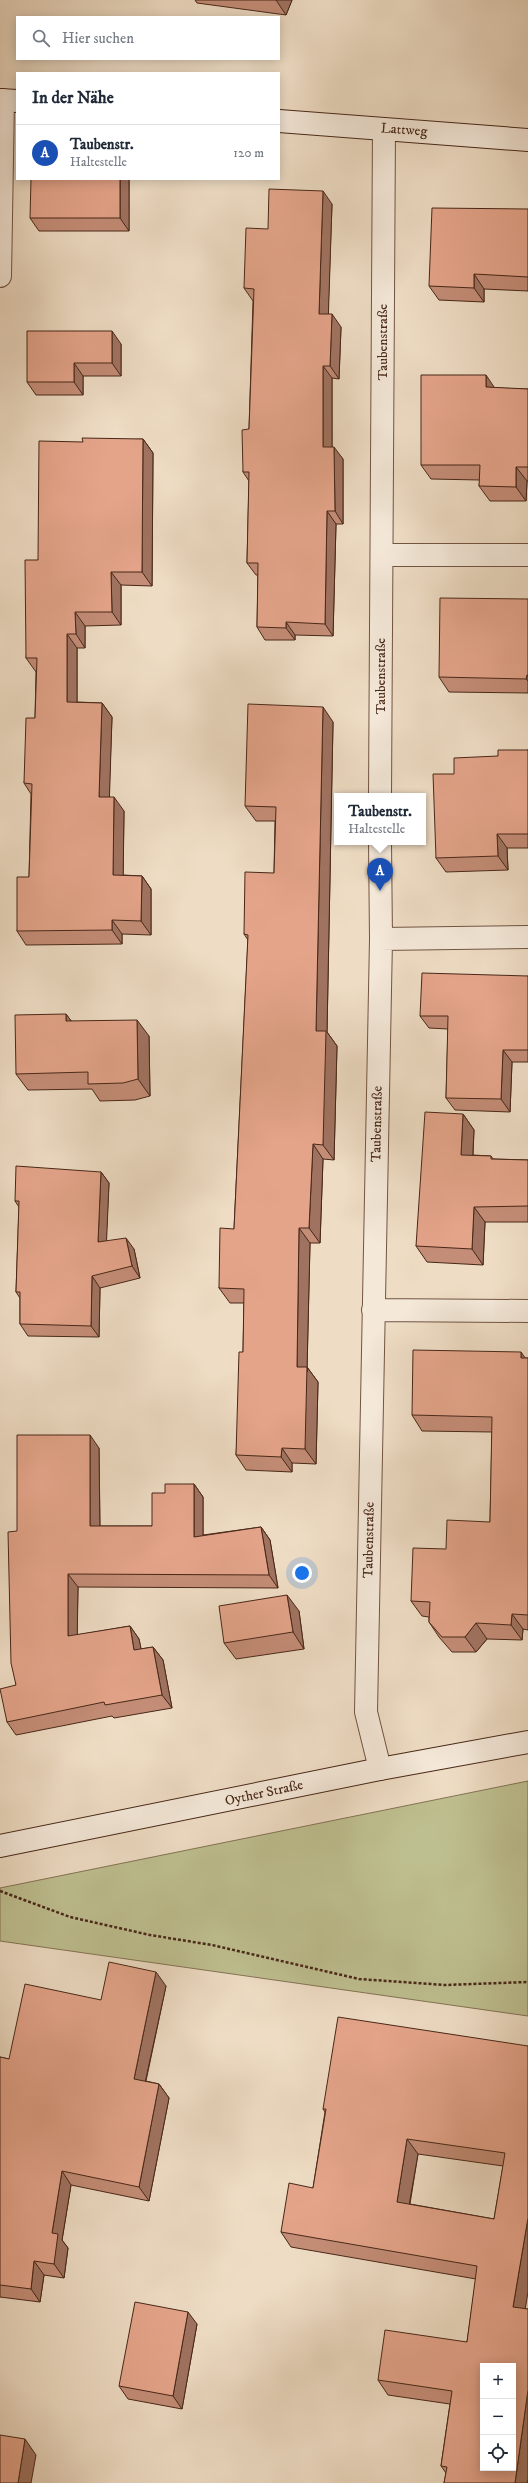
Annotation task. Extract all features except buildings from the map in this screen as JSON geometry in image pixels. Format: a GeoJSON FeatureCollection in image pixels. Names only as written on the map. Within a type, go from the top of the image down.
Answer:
{"type":"FeatureCollection","features":[{"type":"Feature","properties":{"kind":"street"},"geometry":{"type":"LineString","coordinates":[[0,276],[7,101]]}},
{"type":"Feature","properties":{"kind":"street","name":"Lattweg"},"geometry":{"type":"LineString","coordinates":[[280,121],[528,140]]}},
{"type":"Feature","properties":{"kind":"street","name":"Taubenstraße"},"geometry":{"type":"LineString","coordinates":[[380,793],[384,129]]}},
{"type":"Feature","properties":{"kind":"street"},"geometry":{"type":"LineString","coordinates":[[382,555],[528,555]]}},
{"type":"Feature","properties":{"kind":"street","name":"Taubenstraße"},"geometry":{"type":"LineString","coordinates":[[380,845],[381,939],[366,1712],[380,1769]]}},
{"type":"Feature","properties":{"kind":"street"},"geometry":{"type":"LineString","coordinates":[[381,939],[528,937]]}},
{"type":"Feature","properties":{"kind":"street"},"geometry":{"type":"LineString","coordinates":[[373,1310],[528,1311]]}},
{"type":"Feature","properties":{"kind":"street","name":"Oyther Straße"},"geometry":{"type":"LineString","coordinates":[[0,1846],[380,1769],[528,1742]]}},
{"type":"Feature","properties":{"kind":"path"},"geometry":{"type":"LineString","coordinates":[[0,1891],[70,1917],[150,1935],[212,1945],[359,1979],[445,1985],[528,1982]]}},
{"type":"Feature","properties":{"kind":"green space"},"geometry":{"type":"Polygon","coordinates":[[[528,1781],[528,2016],[0,1941],[0,1888],[528,1781]]]}},
{"type":"Feature","properties":{"kind":"place","name":"Taubenstr."},"geometry":{"type":"Point","coordinates":[380,891]}}]}
